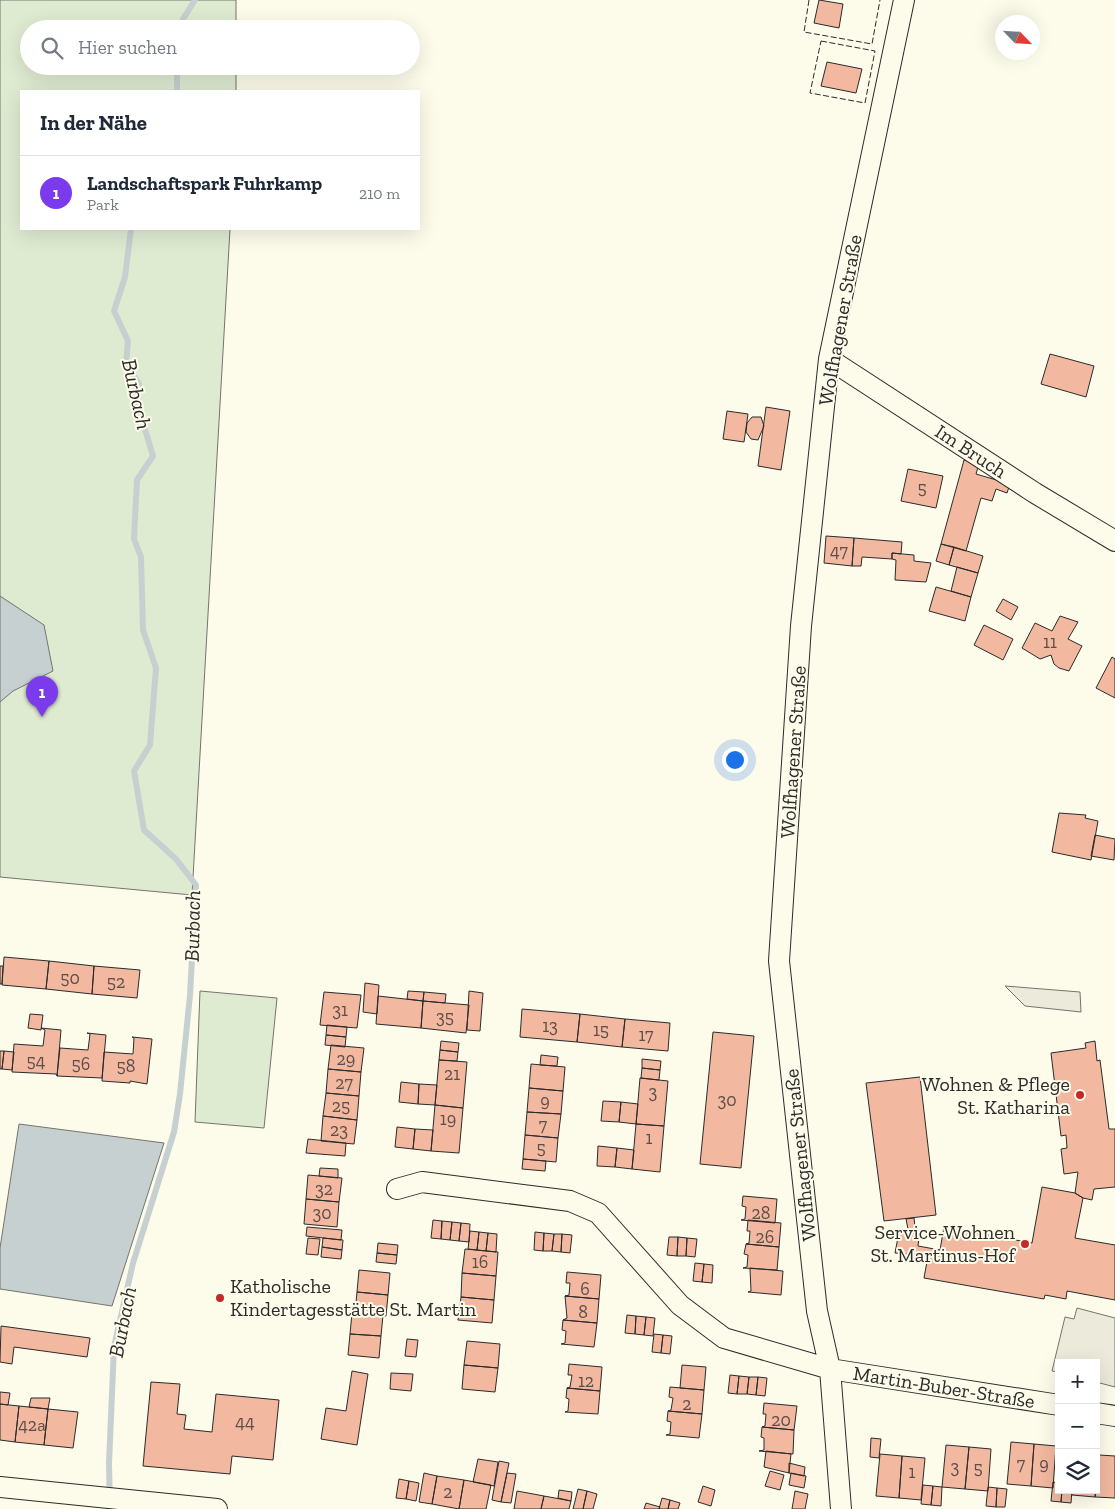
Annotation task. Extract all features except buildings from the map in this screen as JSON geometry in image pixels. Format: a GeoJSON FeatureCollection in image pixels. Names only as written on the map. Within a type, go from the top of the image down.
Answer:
{"type":"FeatureCollection","features":[{"type":"Feature","properties":{"kind":"street","name":"Wolfhagener Straße"},"geometry":{"type":"LineString","coordinates":[[841,1509],[830,1369],[817,1311],[779,961],[801,626],[829,359],[904,0]]}},
{"type":"Feature","properties":{"kind":"street","name":"Im Bruch"},"geometry":{"type":"LineString","coordinates":[[829,359],[1035,493],[1115,542]]}},
{"type":"Feature","properties":{"kind":"street","name":"Martin-Buber-Straße"},"geometry":{"type":"LineString","coordinates":[[397,1189],[422,1182],[570,1201],[598,1213],[680,1305],[724,1338],[830,1369],[1055,1404]]}},
{"type":"Feature","properties":{"kind":"street"},"geometry":{"type":"LineString","coordinates":[[1100,1413],[1115,1416]]}},
{"type":"Feature","properties":{"kind":"street"},"geometry":{"type":"LineString","coordinates":[[0,1487],[217,1509]]}},
{"type":"Feature","properties":{"kind":"green space"},"geometry":{"type":"Polygon","coordinates":[[[0,0],[236,0],[236,20],[20,20],[20,75],[236,75],[236,90],[20,90],[20,230],[230,230],[192,895],[0,877],[0,0]]]}},
{"type":"Feature","properties":{"kind":"green space"},"geometry":{"type":"Polygon","coordinates":[[[200,991],[277,998],[264,1128],[195,1122],[200,991]]]}},
{"type":"Feature","properties":{"kind":"shaded area"},"geometry":{"type":"Polygon","coordinates":[[[0,596],[44,625],[53,671],[13,691],[0,702],[0,596]]]}},
{"type":"Feature","properties":{"kind":"shaded area"},"geometry":{"type":"Polygon","coordinates":[[[1005,986],[1080,992],[1081,1012],[1025,1006],[1005,986]]]}},
{"type":"Feature","properties":{"kind":"shaded area"},"geometry":{"type":"Polygon","coordinates":[[[19,1124],[164,1143],[112,1306],[0,1289],[0,1248],[19,1124]]]}},
{"type":"Feature","properties":{"kind":"shaded area"},"geometry":{"type":"Polygon","coordinates":[[[1077,1308],[1115,1318],[1115,1387],[1100,1383],[1100,1359],[1055,1359],[1055,1371],[1052,1371],[1065,1317],[1074,1319],[1077,1308]]]}},
{"type":"Feature","properties":{"kind":"waterway","name":"Burbach"},"geometry":{"type":"LineString","coordinates":[[183,20],[195,0]]}},
{"type":"Feature","properties":{"kind":"waterway","name":"Burbach"},"geometry":{"type":"LineString","coordinates":[[177,75],[177,90]]}},
{"type":"Feature","properties":{"kind":"waterway","name":"Burbach"},"geometry":{"type":"LineString","coordinates":[[110,1509],[109,1463],[114,1347],[133,1263],[174,1132],[180,1094],[190,995],[196,885],[176,859],[144,830],[134,771],[150,745],[156,668],[143,630],[141,557],[134,539],[137,480],[153,456],[137,403],[139,384],[126,364],[128,341],[114,311],[125,277],[131,230]]}},
{"type":"Feature","properties":{"kind":"fence"},"geometry":{"type":"LineString","coordinates":[[809,0],[804,32],[872,44],[880,0]]}},
{"type":"Feature","properties":{"kind":"fence"},"geometry":{"type":"LineString","coordinates":[[821,41],[875,51],[865,103],[810,93],[821,41]]}},
{"type":"Feature","properties":{"kind":"place","name":"Landschaftspark Fuhrkamp"},"geometry":{"type":"Point","coordinates":[42,717]}},
{"type":"Feature","properties":{"kind":"place","name":"Wohnen & Pflege St. Katharina"},"geometry":{"type":"Point","coordinates":[1080,1095]}},
{"type":"Feature","properties":{"kind":"place","name":"Service-Wohnen St. Martinus-Hof"},"geometry":{"type":"Point","coordinates":[1025,1244]}},
{"type":"Feature","properties":{"kind":"place","name":"Katholische Kindertagesstätte St. Martin"},"geometry":{"type":"Point","coordinates":[220,1298]}}]}
